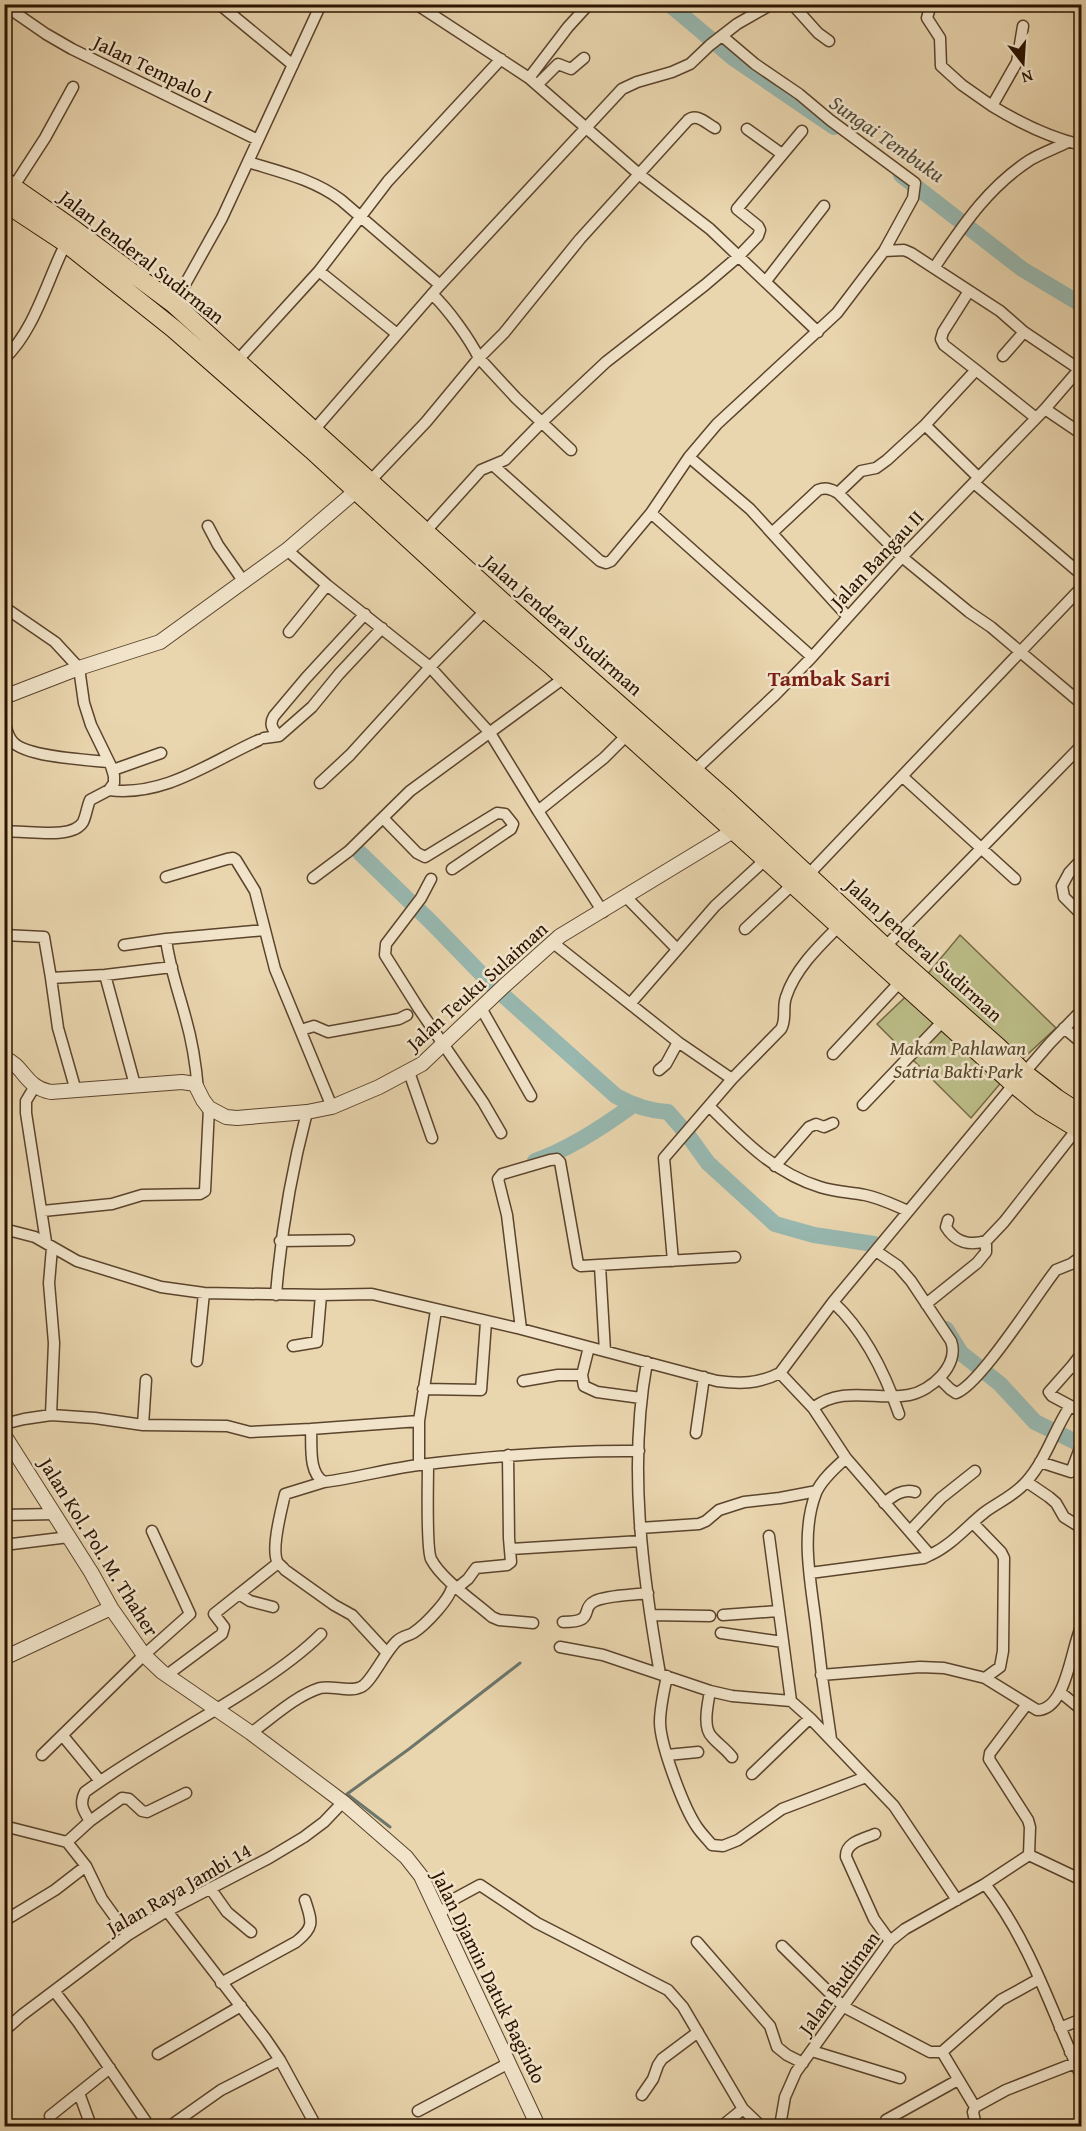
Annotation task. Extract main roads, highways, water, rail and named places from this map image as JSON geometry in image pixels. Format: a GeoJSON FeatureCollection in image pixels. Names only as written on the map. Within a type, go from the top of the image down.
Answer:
{"type":"FeatureCollection","features":[{"type":"Feature","properties":{"kind":"highway","name":"Jalan Jenderal Sudirman"},"geometry":{"type":"LineString","coordinates":[[7,192],[66,243],[363,485],[425,532],[486,610],[560,667],[627,735],[653,746],[694,771],[801,879],[839,926],[900,982],[940,1011],[1019,1079],[1041,1106],[1080,1125]]}},
{"type":"Feature","properties":{"kind":"highway","name":"Jalan Jenderal Sudirman"},"geometry":{"type":"LineString","coordinates":[[7,192],[73,229],[174,304],[314,430],[363,485],[560,667],[653,746],[733,831],[766,859],[801,879],[885,947],[940,1011]]}},
{"type":"Feature","properties":{"kind":"waterway","name":"Sungai Tembuku"},"geometry":{"type":"LineString","coordinates":[[669,4],[733,58],[834,127]]}},
{"type":"Feature","properties":{"kind":"waterway","name":"Sungai Tembuku"},"geometry":{"type":"LineString","coordinates":[[901,175],[1022,269],[1082,305]]}},
{"type":"Feature","properties":{"kind":"waterway"},"geometry":{"type":"LineString","coordinates":[[360,853],[495,988],[616,1096],[629,1103],[668,1112],[708,1163],[775,1224],[814,1235],[874,1244]]}},
{"type":"Feature","properties":{"kind":"waterway"},"geometry":{"type":"LineString","coordinates":[[535,1161],[586,1137],[633,1105]]}},
{"type":"Feature","properties":{"kind":"waterway"},"geometry":{"type":"LineString","coordinates":[[946,1329],[961,1353],[1000,1384],[1035,1422],[1082,1445]]}},
{"type":"Feature","properties":{"kind":"waterway"},"geometry":{"type":"LineString","coordinates":[[390,1827],[347,1794],[520,1663]]}},
{"type":"Feature","properties":{"kind":"district","name":"Tambak Sari"},"geometry":{"type":"Point","coordinates":[829,678]}},
{"type":"Feature","properties":{"kind":"park label","name":"Makam Pahlawan Satria Bakti Park"},"geometry":{"type":"Point","coordinates":[958,1060]}}]}
